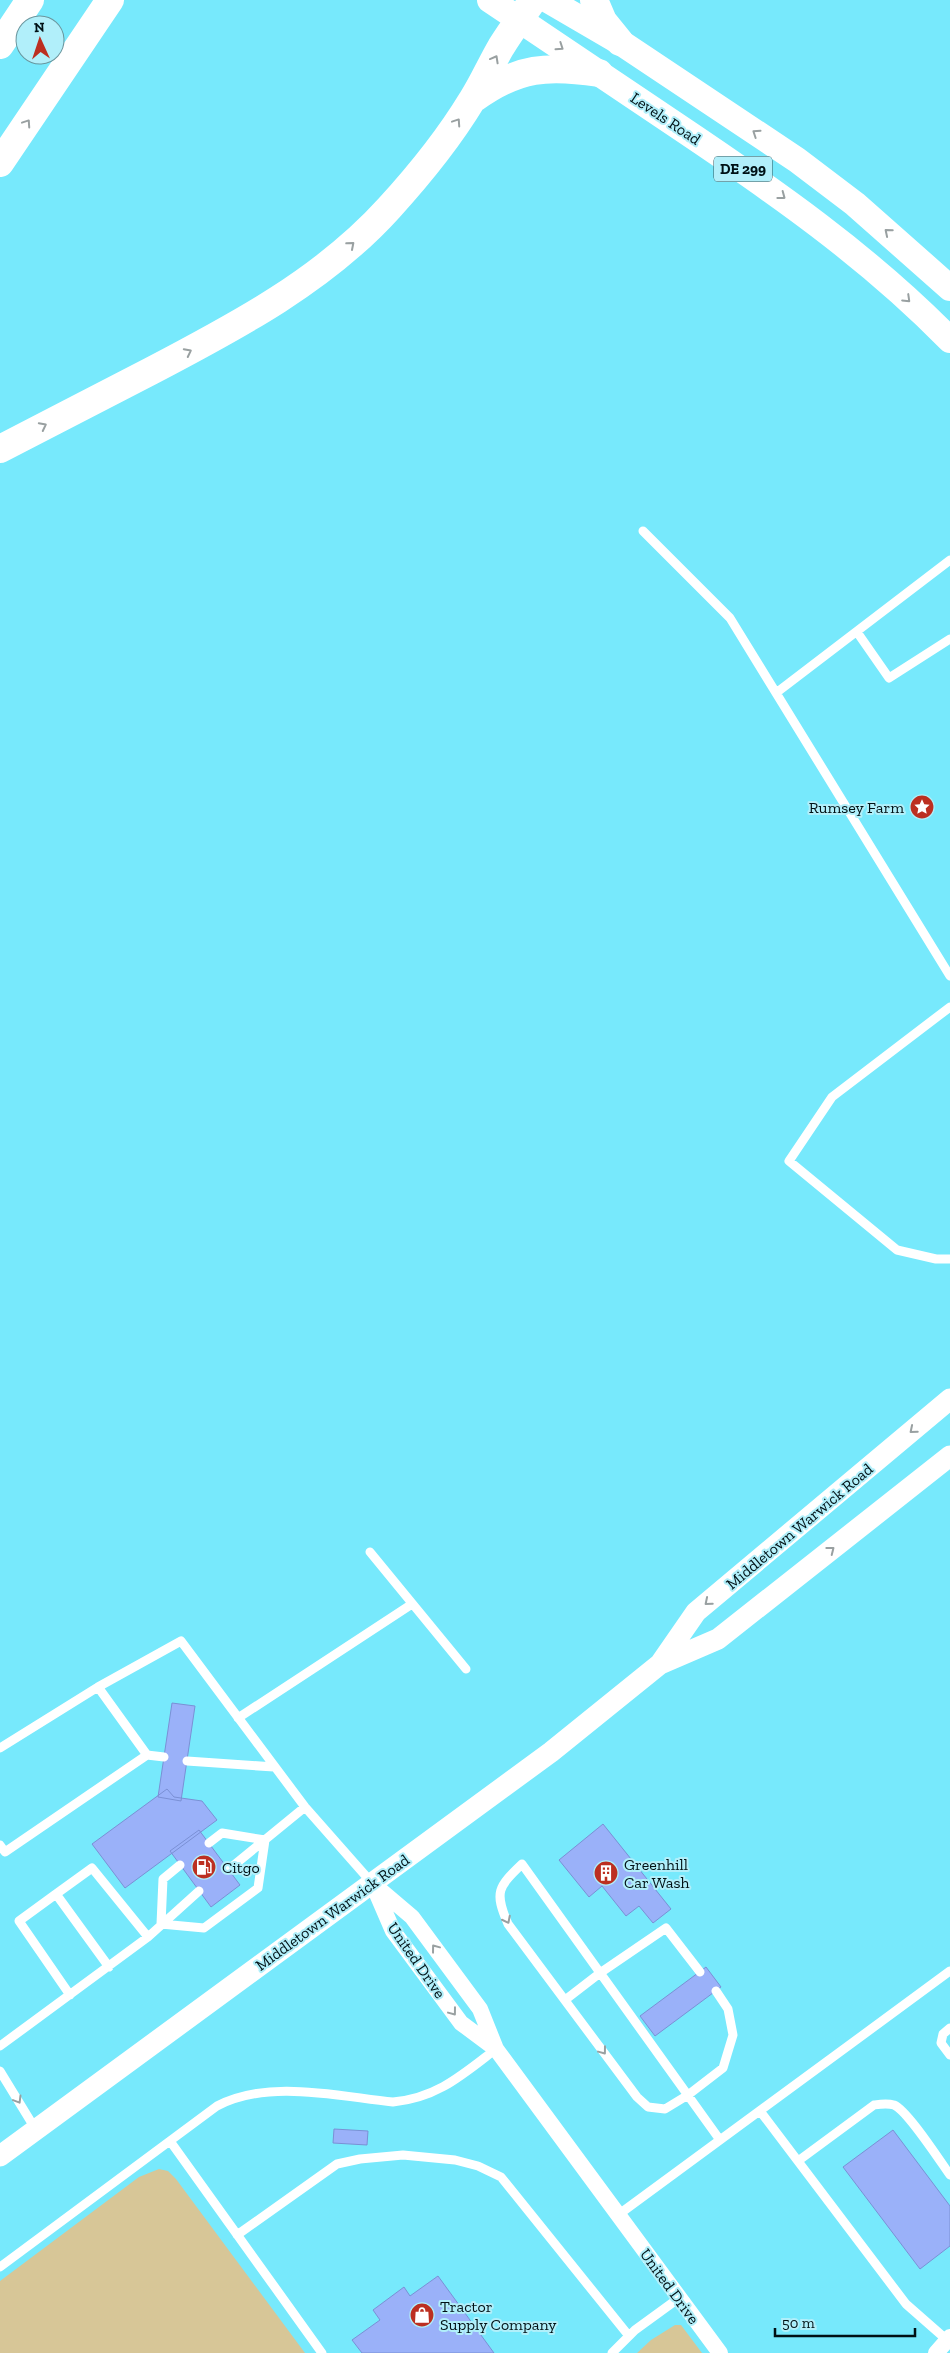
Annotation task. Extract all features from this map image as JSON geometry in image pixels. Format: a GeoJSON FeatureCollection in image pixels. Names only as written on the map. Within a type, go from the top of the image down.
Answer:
{"type":"FeatureCollection","features":[{"type":"Feature","properties":{"kind":"highway"},"geometry":{"type":"LineString","coordinates":[[0,45],[30,0]]}},
{"type":"Feature","properties":{"kind":"highway"},"geometry":{"type":"LineString","coordinates":[[0,163],[110,0]]}},
{"type":"Feature","properties":{"kind":"highway"},"geometry":{"type":"LineString","coordinates":[[594,0],[604,21],[620,42]]}},
{"type":"Feature","properties":{"kind":"highway"},"geometry":{"type":"LineString","coordinates":[[0,449],[211,340],[265,308],[313,276],[354,242],[388,209],[421,171],[472,100],[502,46],[526,10]]}},
{"type":"Feature","properties":{"kind":"highway"},"geometry":{"type":"LineString","coordinates":[[472,100],[506,78],[523,73],[560,69],[599,73]]}},
{"type":"Feature","properties":{"kind":"main road","name":"Levels Road"},"geometry":{"type":"LineString","coordinates":[[490,0],[526,10],[599,73],[775,191],[824,228],[892,285],[950,340]]}},
{"type":"Feature","properties":{"kind":"main road","name":"DE 299"},"geometry":{"type":"LineString","coordinates":[[548,0],[620,42],[797,160],[855,204],[950,288]]}},
{"type":"Feature","properties":{"kind":"street","name":"Middletown Warwick Road"},"geometry":{"type":"LineString","coordinates":[[660,1664],[696,1612],[950,1399]]}},
{"type":"Feature","properties":{"kind":"street","name":"Middletown Warwick Road"},"geometry":{"type":"LineString","coordinates":[[0,2156],[551,1752],[660,1664],[718,1639],[950,1456]]}},
{"type":"Feature","properties":{"kind":"street","name":"United Drive"},"geometry":{"type":"LineString","coordinates":[[372,1883],[393,1931],[461,2023],[496,2049]]}},
{"type":"Feature","properties":{"kind":"street","name":"United Drive"},"geometry":{"type":"LineString","coordinates":[[372,1883],[412,1917],[480,2009],[496,2049],[720,2353]]}},
{"type":"Feature","properties":{"kind":"street"},"geometry":{"type":"LineString","coordinates":[[936,2353],[948,2339]]}},
{"type":"Feature","properties":{"kind":"lane"},"geometry":{"type":"LineString","coordinates":[[643,530],[730,618],[950,976]]}},
{"type":"Feature","properties":{"kind":"lane"},"geometry":{"type":"LineString","coordinates":[[776,693],[950,560]]}},
{"type":"Feature","properties":{"kind":"lane"},"geometry":{"type":"LineString","coordinates":[[857,632],[889,678],[950,639]]}},
{"type":"Feature","properties":{"kind":"lane"},"geometry":{"type":"LineString","coordinates":[[950,1007],[832,1097],[789,1161],[897,1250],[936,1259],[950,1259]]}},
{"type":"Feature","properties":{"kind":"lane"},"geometry":{"type":"LineString","coordinates":[[370,1552],[466,1669]]}},
{"type":"Feature","properties":{"kind":"lane"},"geometry":{"type":"LineString","coordinates":[[238,1718],[412,1604]]}},
{"type":"Feature","properties":{"kind":"lane"},"geometry":{"type":"LineString","coordinates":[[0,1748],[98,1687],[181,1641],[305,1807],[372,1883]]}},
{"type":"Feature","properties":{"kind":"lane"},"geometry":{"type":"LineString","coordinates":[[98,1687],[147,1755]]}},
{"type":"Feature","properties":{"kind":"lane"},"geometry":{"type":"LineString","coordinates":[[0,1845],[5,1852],[147,1755],[164,1757]]}},
{"type":"Feature","properties":{"kind":"lane"},"geometry":{"type":"LineString","coordinates":[[187,1761],[274,1767]]}},
{"type":"Feature","properties":{"kind":"lane"},"geometry":{"type":"LineString","coordinates":[[228,1870],[305,1807]]}},
{"type":"Feature","properties":{"kind":"lane"},"geometry":{"type":"LineString","coordinates":[[209,1843],[222,1833],[265,1840]]}},
{"type":"Feature","properties":{"kind":"lane"},"geometry":{"type":"LineString","coordinates":[[161,1924],[204,1928],[258,1888],[265,1840]]}},
{"type":"Feature","properties":{"kind":"lane"},"geometry":{"type":"LineString","coordinates":[[716,1991],[728,2009],[733,2035],[723,2068],[688,2095],[665,2109],[648,2107],[637,2096],[508,1924],[498,1902],[504,1881],[522,1864],[688,2095],[720,2140]]}},
{"type":"Feature","properties":{"kind":"lane"},"geometry":{"type":"LineString","coordinates":[[161,1924],[163,1879],[180,1865]]}},
{"type":"Feature","properties":{"kind":"lane"},"geometry":{"type":"LineString","coordinates":[[70,1995],[19,1921],[92,1868],[148,1937]]}},
{"type":"Feature","properties":{"kind":"lane"},"geometry":{"type":"LineString","coordinates":[[0,2046],[148,1937],[199,1891]]}},
{"type":"Feature","properties":{"kind":"lane"},"geometry":{"type":"LineString","coordinates":[[56,1894],[109,1967]]}},
{"type":"Feature","properties":{"kind":"lane"},"geometry":{"type":"LineString","coordinates":[[565,2000],[600,1973],[666,1928],[700,1972]]}},
{"type":"Feature","properties":{"kind":"lane"},"geometry":{"type":"LineString","coordinates":[[618,2215],[950,1971]]}},
{"type":"Feature","properties":{"kind":"lane"},"geometry":{"type":"LineString","coordinates":[[950,2028],[943,2034],[941,2043],[950,2056]]}},
{"type":"Feature","properties":{"kind":"lane"},"geometry":{"type":"LineString","coordinates":[[0,2267],[216,2106],[247,2094],[280,2090],[393,2102],[410,2100],[446,2086],[496,2049]]}},
{"type":"Feature","properties":{"kind":"lane"},"geometry":{"type":"LineString","coordinates":[[0,2071],[36,2130]]}},
{"type":"Feature","properties":{"kind":"lane"},"geometry":{"type":"LineString","coordinates":[[798,2161],[874,2105],[884,2103],[895,2105],[905,2114],[950,2175]]}},
{"type":"Feature","properties":{"kind":"lane"},"geometry":{"type":"LineString","coordinates":[[760,2111],[906,2304],[948,2339]]}},
{"type":"Feature","properties":{"kind":"lane"},"geometry":{"type":"LineString","coordinates":[[170,2142],[322,2353]]}},
{"type":"Feature","properties":{"kind":"lane"},"geometry":{"type":"LineString","coordinates":[[238,2235],[337,2164],[360,2159],[403,2155],[455,2160],[478,2166],[502,2177],[629,2336]]}},
{"type":"Feature","properties":{"kind":"lane"},"geometry":{"type":"LineString","coordinates":[[612,2353],[629,2336],[679,2298]]}},
{"type":"Feature","properties":{"kind":"shaded area"},"geometry":{"type":"Polygon","coordinates":[[[159,2169],[168,2171],[176,2179],[305,2353],[0,2353],[0,2281],[139,2177],[159,2169]]]}},
{"type":"Feature","properties":{"kind":"shaded area"},"geometry":{"type":"Polygon","coordinates":[[[675,2325],[681,2325],[702,2353],[637,2353],[651,2340],[675,2325]]]}},
{"type":"Feature","properties":{"kind":"building"},"geometry":{"type":"Polygon","coordinates":[[[172,1703],[195,1706],[181,1801],[158,1797],[172,1703]]]}},
{"type":"Feature","properties":{"kind":"building"},"geometry":{"type":"Polygon","coordinates":[[[167,1789],[174,1797],[202,1801],[217,1820],[125,1888],[92,1844],[167,1789]]]}},
{"type":"Feature","properties":{"kind":"building","name":"Greenhill Car Wash"},"geometry":{"type":"Polygon","coordinates":[[[603,1824],[671,1909],[653,1923],[639,1906],[626,1916],[602,1886],[589,1897],[559,1860],[603,1824]]]}},
{"type":"Feature","properties":{"kind":"building","name":"Citgo"},"geometry":{"type":"Polygon","coordinates":[[[199,1830],[240,1885],[211,1907],[170,1851],[199,1830]]]}},
{"type":"Feature","properties":{"kind":"building"},"geometry":{"type":"Polygon","coordinates":[[[706,1967],[721,1987],[655,2036],[640,2016],[706,1967]]]}},
{"type":"Feature","properties":{"kind":"building"},"geometry":{"type":"Polygon","coordinates":[[[334,2129],[368,2131],[367,2145],[333,2143],[334,2129]]]}},
{"type":"Feature","properties":{"kind":"building"},"geometry":{"type":"Polygon","coordinates":[[[893,2130],[950,2206],[950,2246],[920,2269],[843,2167],[893,2130]]]}},
{"type":"Feature","properties":{"kind":"building","name":"Tractor Supply Company"},"geometry":{"type":"Polygon","coordinates":[[[438,2276],[494,2353],[362,2353],[352,2340],[380,2320],[373,2310],[404,2287],[410,2296],[438,2276]]]}},
{"type":"Feature","properties":{"kind":"place","name":"Rumsey Farm"},"geometry":{"type":"Point","coordinates":[922,807]}},
{"type":"Feature","properties":{"kind":"place","name":"Citgo"},"geometry":{"type":"Point","coordinates":[204,1867]}},
{"type":"Feature","properties":{"kind":"place","name":"Greenhill Car Wash"},"geometry":{"type":"Point","coordinates":[606,1873]}},
{"type":"Feature","properties":{"kind":"place","name":"Tractor Supply Company"},"geometry":{"type":"Point","coordinates":[422,2315]}}]}
